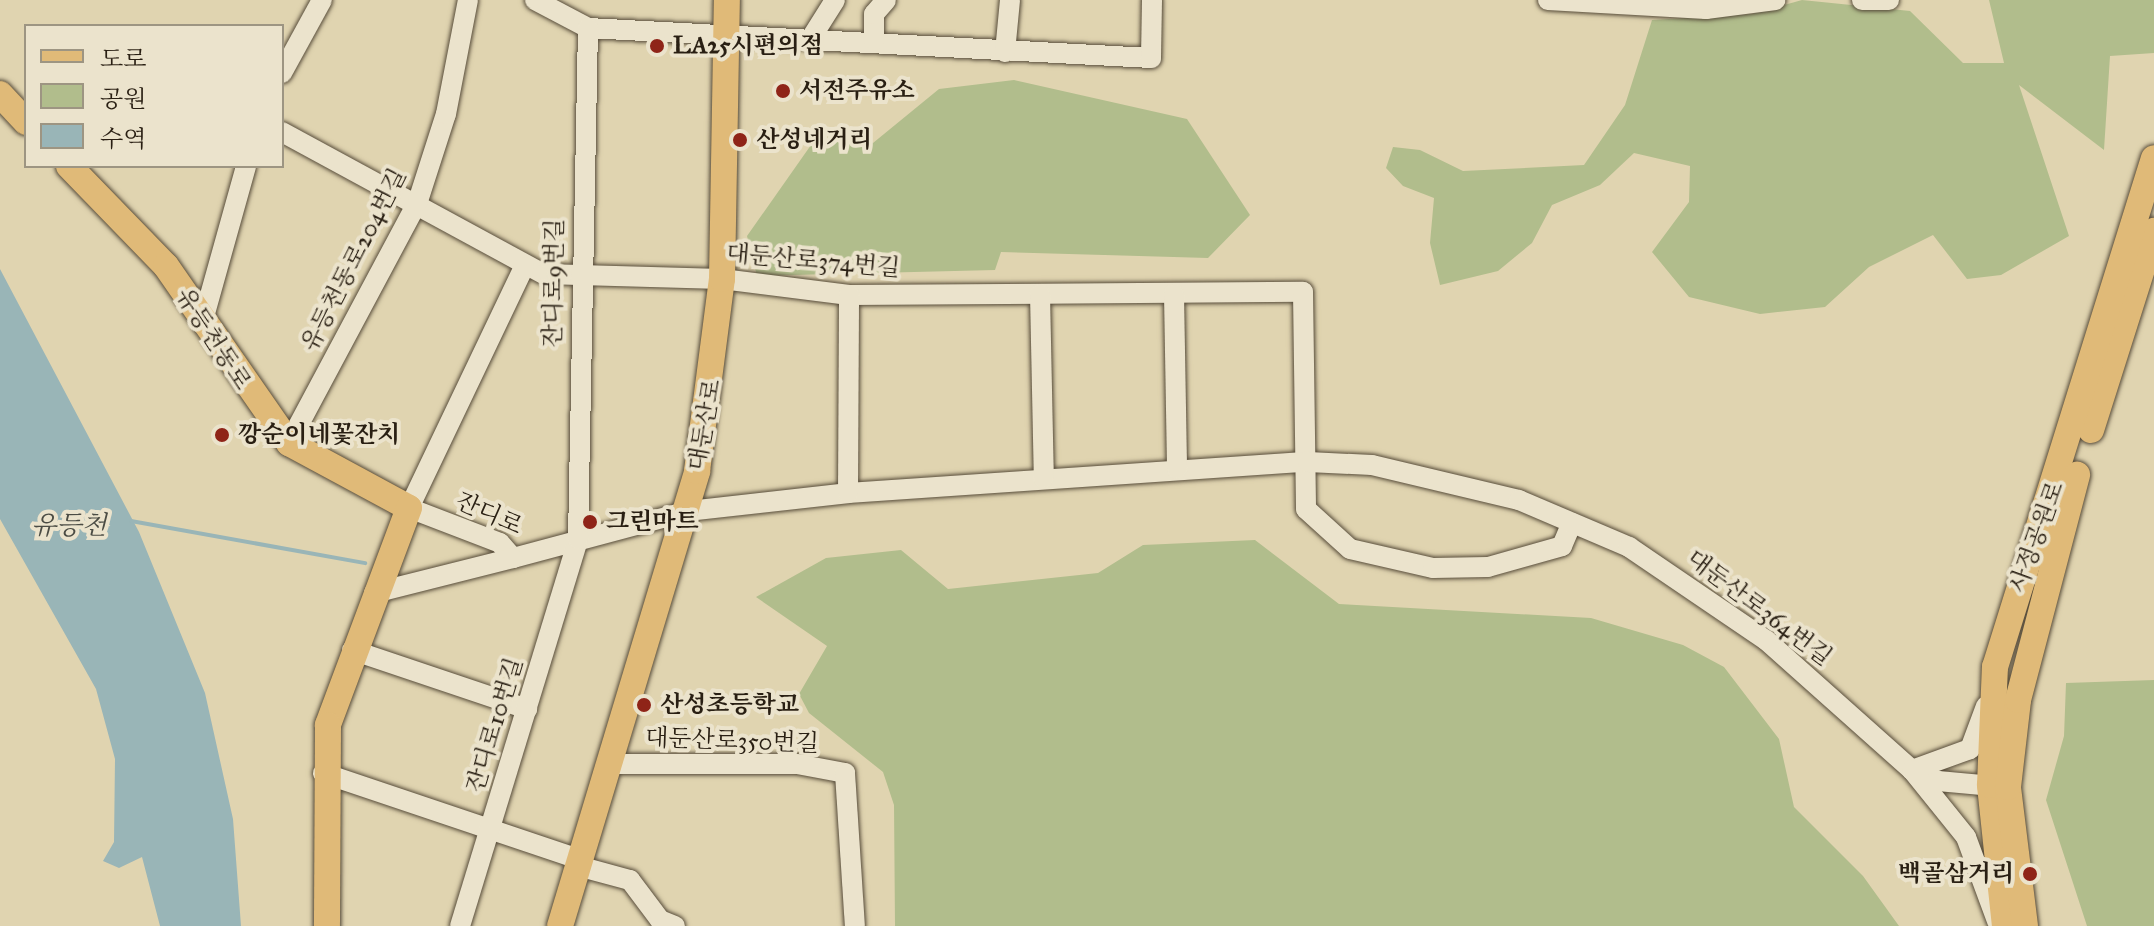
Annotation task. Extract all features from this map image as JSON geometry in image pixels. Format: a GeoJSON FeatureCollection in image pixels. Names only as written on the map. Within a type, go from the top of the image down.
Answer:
{"type":"FeatureCollection","features":[{"type":"Feature","properties":{"kind":"main road","name":"대둔산로"},"geometry":{"type":"LineString","coordinates":[[560,926],[688,511],[717,357],[722,279],[727,0]]}},
{"type":"Feature","properties":{"kind":"main road"},"geometry":{"type":"LineString","coordinates":[[0,94],[24,120]]}},
{"type":"Feature","properties":{"kind":"main road","name":"사정공원로"},"geometry":{"type":"LineString","coordinates":[[2002,926],[1995,667],[2154,158]]}},
{"type":"Feature","properties":{"kind":"main road","name":"유등천동로"},"geometry":{"type":"LineString","coordinates":[[71,168],[166,266],[202,324],[289,443],[409,508]]}},
{"type":"Feature","properties":{"kind":"main road","name":"사정공원로"},"geometry":{"type":"LineString","coordinates":[[2025,926],[1999,786],[2026,654],[2154,231]]}},
{"type":"Feature","properties":{"kind":"main road"},"geometry":{"type":"LineString","coordinates":[[327,926],[323,773],[328,725],[352,650],[409,508]]}},
{"type":"Feature","properties":{"kind":"street"},"geometry":{"type":"LineString","coordinates":[[284,69],[322,0]]}},
{"type":"Feature","properties":{"kind":"street","name":"유등천동로204번길"},"geometry":{"type":"LineString","coordinates":[[289,443],[418,201],[446,114],[468,0]]}},
{"type":"Feature","properties":{"kind":"street"},"geometry":{"type":"LineString","coordinates":[[535,0],[588,28],[813,35],[1005,52],[1151,58],[1152,0]]}},
{"type":"Feature","properties":{"kind":"street"},"geometry":{"type":"LineString","coordinates":[[813,35],[835,0]]}},
{"type":"Feature","properties":{"kind":"street"},"geometry":{"type":"LineString","coordinates":[[874,40],[874,14],[886,0]]}},
{"type":"Feature","properties":{"kind":"street"},"geometry":{"type":"LineString","coordinates":[[1005,52],[1010,0]]}},
{"type":"Feature","properties":{"kind":"street"},"geometry":{"type":"LineString","coordinates":[[1548,0],[1737,8],[1775,0]]}},
{"type":"Feature","properties":{"kind":"street"},"geometry":{"type":"LineString","coordinates":[[1862,0],[1889,0]]}},
{"type":"Feature","properties":{"kind":"street","name":"잔디로9번길"},"geometry":{"type":"LineString","coordinates":[[578,539],[580,278],[588,28]]}},
{"type":"Feature","properties":{"kind":"street","name":"대둔산로374번길"},"geometry":{"type":"LineString","coordinates":[[284,133],[418,201],[524,267],[580,278],[722,279],[849,295],[1303,292],[1308,462]]}},
{"type":"Feature","properties":{"kind":"street"},"geometry":{"type":"LineString","coordinates":[[202,324],[219,275],[246,168]]}},
{"type":"Feature","properties":{"kind":"street"},"geometry":{"type":"LineString","coordinates":[[166,266],[191,284],[219,275]]}},
{"type":"Feature","properties":{"kind":"street"},"geometry":{"type":"LineString","coordinates":[[409,508],[524,267]]}},
{"type":"Feature","properties":{"kind":"street"},"geometry":{"type":"LineString","coordinates":[[1040,294],[1044,478]]}},
{"type":"Feature","properties":{"kind":"street"},"geometry":{"type":"LineString","coordinates":[[1174,294],[1177,469]]}},
{"type":"Feature","properties":{"kind":"street"},"geometry":{"type":"LineString","coordinates":[[848,493],[849,295]]}},
{"type":"Feature","properties":{"kind":"street"},"geometry":{"type":"LineString","coordinates":[[1308,462],[1306,509],[1350,549],[1377,560],[1488,567],[1562,546],[1572,523]]}},
{"type":"Feature","properties":{"kind":"street","name":"대둔산로364번길"},"geometry":{"type":"LineString","coordinates":[[688,511],[848,493],[1308,462],[1443,479],[1572,523],[1629,547],[1730,612],[1912,770],[1966,837],[2002,926]]}},
{"type":"Feature","properties":{"kind":"street","name":"잔디로"},"geometry":{"type":"LineString","coordinates":[[409,508],[500,543],[513,558],[688,511]]}},
{"type":"Feature","properties":{"kind":"street","name":"잔디로10번길"},"geometry":{"type":"LineString","coordinates":[[460,926],[578,539]]}},
{"type":"Feature","properties":{"kind":"street"},"geometry":{"type":"LineString","coordinates":[[374,593],[513,558]]}},
{"type":"Feature","properties":{"kind":"street"},"geometry":{"type":"LineString","coordinates":[[352,650],[527,709]]}},
{"type":"Feature","properties":{"kind":"street"},"geometry":{"type":"LineString","coordinates":[[1912,770],[1970,749],[1995,667]]}},
{"type":"Feature","properties":{"kind":"street","name":"대둔산로350번길"},"geometry":{"type":"LineString","coordinates":[[608,764],[797,764],[845,773],[855,926]]}},
{"type":"Feature","properties":{"kind":"street"},"geometry":{"type":"LineString","coordinates":[[1912,770],[1999,786]]}},
{"type":"Feature","properties":{"kind":"street"},"geometry":{"type":"LineString","coordinates":[[323,773],[489,834],[630,880],[660,920],[675,926]]}},
{"type":"Feature","properties":{"kind":"green space"},"geometry":{"type":"Polygon","coordinates":[[[1802,0],[1910,11],[1963,63],[2004,63],[1989,0],[2154,0],[2154,53],[2110,56],[2104,150],[2019,85],[2069,236],[2001,275],[1967,279],[1933,235],[1869,267],[1825,307],[1760,314],[1689,297],[1652,252],[1689,202],[1690,166],[1634,153],[1600,185],[1552,205],[1532,243],[1498,271],[1440,285],[1430,243],[1434,198],[1403,186],[1386,168],[1393,147],[1420,150],[1463,171],[1584,165],[1625,105],[1652,20],[1752,14],[1802,0]]]}},
{"type":"Feature","properties":{"kind":"green space"},"geometry":{"type":"Polygon","coordinates":[[[1014,80],[1187,119],[1250,215],[1208,258],[1001,252],[995,270],[757,276],[747,236],[811,145],[850,128],[873,143],[939,89],[1014,80]]]}},
{"type":"Feature","properties":{"kind":"green space"},"geometry":{"type":"Polygon","coordinates":[[[1255,540],[1339,604],[1591,618],[1683,645],[1724,667],[1779,739],[1794,807],[1863,876],[1899,926],[895,926],[894,805],[883,772],[809,713],[799,694],[827,646],[756,597],[826,558],[901,550],[948,589],[1098,573],[1143,545],[1255,540]]]}},
{"type":"Feature","properties":{"kind":"green space"},"geometry":{"type":"Polygon","coordinates":[[[2154,680],[2154,926],[2087,926],[2046,800],[2064,736],[2066,683],[2154,680]]]}},
{"type":"Feature","properties":{"kind":"water","name":"유등천"},"geometry":{"type":"Polygon","coordinates":[[[0,269],[139,532],[205,693],[233,819],[241,926],[160,926],[142,857],[119,868],[103,861],[114,842],[115,759],[96,689],[0,519],[0,269]]]}},
{"type":"Feature","properties":{"kind":"waterway"},"geometry":{"type":"LineString","coordinates":[[131,521],[365,563]]}},
{"type":"Feature","properties":{"kind":"place","name":"LA25시편의점"},"geometry":{"type":"Point","coordinates":[657,46]}},
{"type":"Feature","properties":{"kind":"place","name":"서전주유소"},"geometry":{"type":"Point","coordinates":[783,91]}},
{"type":"Feature","properties":{"kind":"place","name":"산성네거리"},"geometry":{"type":"Point","coordinates":[740,140]}},
{"type":"Feature","properties":{"kind":"place","name":"깡순이네꽃잔치"},"geometry":{"type":"Point","coordinates":[222,435]}},
{"type":"Feature","properties":{"kind":"place","name":"그린마트"},"geometry":{"type":"Point","coordinates":[590,522]}},
{"type":"Feature","properties":{"kind":"place","name":"산성초등학교"},"geometry":{"type":"Point","coordinates":[644,705]}},
{"type":"Feature","properties":{"kind":"place","name":"백골삼거리"},"geometry":{"type":"Point","coordinates":[2030,874]}}]}
